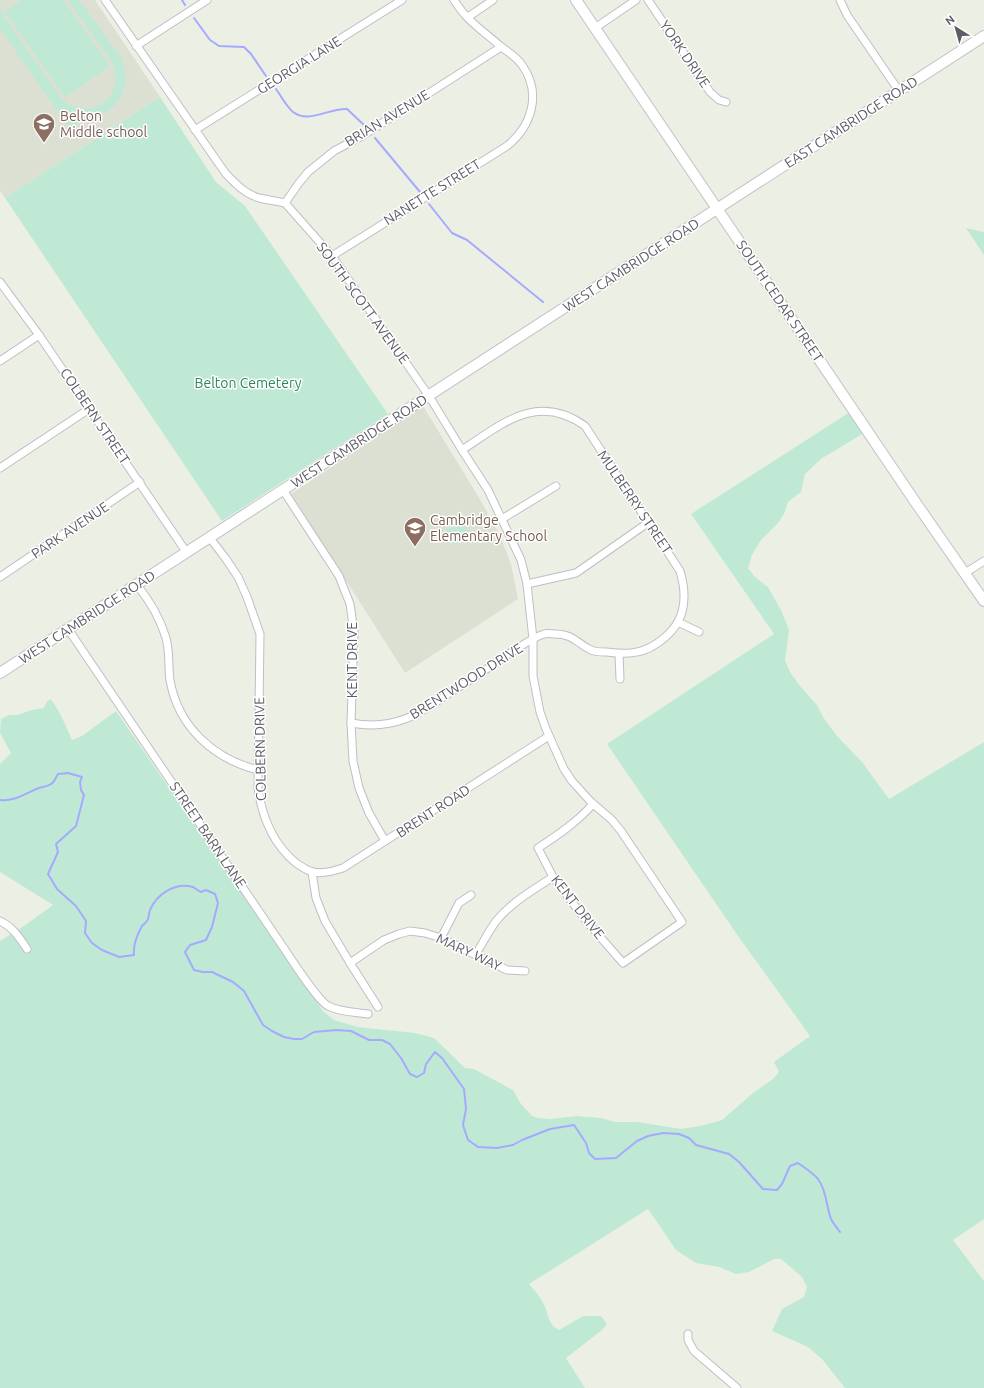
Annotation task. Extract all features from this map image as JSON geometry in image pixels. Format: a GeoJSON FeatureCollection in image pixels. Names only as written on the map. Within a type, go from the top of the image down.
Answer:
{"type":"FeatureCollection","features":[{"type":"Feature","properties":{"kind":"street"},"geometry":{"type":"LineString","coordinates":[[105,0],[226,174],[241,190],[258,198],[284,203]]}},
{"type":"Feature","properties":{"kind":"street"},"geometry":{"type":"LineString","coordinates":[[136,46],[207,0]]}},
{"type":"Feature","properties":{"kind":"street","name":"GEORGIA LANE"},"geometry":{"type":"LineString","coordinates":[[196,130],[402,0]]}},
{"type":"Feature","properties":{"kind":"street"},"geometry":{"type":"LineString","coordinates":[[454,0],[468,17],[501,46]]}},
{"type":"Feature","properties":{"kind":"street"},"geometry":{"type":"LineString","coordinates":[[468,17],[493,0]]}},
{"type":"Feature","properties":{"kind":"street","name":"SOUTH CEDAR STREET"},"geometry":{"type":"LineString","coordinates":[[576,0],[984,601]]}},
{"type":"Feature","properties":{"kind":"street"},"geometry":{"type":"LineString","coordinates":[[595,28],[636,0]]}},
{"type":"Feature","properties":{"kind":"street","name":"YORK DRIVE"},"geometry":{"type":"LineString","coordinates":[[648,0],[710,92],[719,100],[726,102]]}},
{"type":"Feature","properties":{"kind":"street"},"geometry":{"type":"LineString","coordinates":[[840,0],[847,15],[899,91]]}},
{"type":"Feature","properties":{"kind":"street","name":"EAST CAMBRIDGE ROAD"},"geometry":{"type":"LineString","coordinates":[[718,208],[984,36]]}},
{"type":"Feature","properties":{"kind":"street","name":"NANETTE STREET"},"geometry":{"type":"LineString","coordinates":[[332,256],[507,146],[521,133],[527,123],[532,105],[531,84],[523,65],[516,57],[501,46]]}},
{"type":"Feature","properties":{"kind":"street","name":"BRIAN AVENUE"},"geometry":{"type":"LineString","coordinates":[[284,203],[308,172],[334,151],[362,136],[501,46]]}},
{"type":"Feature","properties":{"kind":"street","name":"SOUTH SCOTT AVENUE"},"geometry":{"type":"LineString","coordinates":[[284,203],[332,256],[429,396],[488,490],[521,560],[527,584],[533,639]]}},
{"type":"Feature","properties":{"kind":"street","name":"WEST CAMBRIDGE ROAD"},"geometry":{"type":"LineString","coordinates":[[0,673],[718,208]]}},
{"type":"Feature","properties":{"kind":"street","name":"COLBERN STREET"},"geometry":{"type":"LineString","coordinates":[[0,282],[39,335],[187,553]]}},
{"type":"Feature","properties":{"kind":"street"},"geometry":{"type":"LineString","coordinates":[[0,361],[39,335]]}},
{"type":"Feature","properties":{"kind":"street"},"geometry":{"type":"LineString","coordinates":[[0,468],[89,409]]}},
{"type":"Feature","properties":{"kind":"street","name":"MULBERRY STREET"},"geometry":{"type":"LineString","coordinates":[[462,450],[507,421],[523,414],[532,412],[550,412],[569,416],[585,426],[680,571]]}},
{"type":"Feature","properties":{"kind":"street","name":"PARK AVENUE"},"geometry":{"type":"LineString","coordinates":[[0,577],[140,482]]}},
{"type":"Feature","properties":{"kind":"street"},"geometry":{"type":"LineString","coordinates":[[502,519],[556,486]]}},
{"type":"Feature","properties":{"kind":"street","name":"KENT DRIVE"},"geometry":{"type":"LineString","coordinates":[[283,490],[339,576],[350,604],[354,632],[351,723],[353,761],[359,788],[369,812],[386,841]]}},
{"type":"Feature","properties":{"kind":"street"},"geometry":{"type":"LineString","coordinates":[[527,584],[576,573],[649,522]]}},
{"type":"Feature","properties":{"kind":"street","name":"COLBERN DRIVE"},"geometry":{"type":"LineString","coordinates":[[210,538],[238,577],[260,634],[258,770],[260,802],[269,829],[279,845],[292,859],[302,867],[312,872]]}},
{"type":"Feature","properties":{"kind":"street"},"geometry":{"type":"LineString","coordinates":[[965,573],[984,561]]}},
{"type":"Feature","properties":{"kind":"street","name":"BRENTWOOD DRIVE"},"geometry":{"type":"LineString","coordinates":[[351,723],[371,725],[383,724],[396,722],[420,713],[533,639],[545,633],[571,636],[592,651],[619,654],[638,652],[655,645],[672,632],[678,622],[684,605],[684,585],[680,571]]}},
{"type":"Feature","properties":{"kind":"street"},"geometry":{"type":"LineString","coordinates":[[137,585],[149,600],[161,624],[169,652],[169,669],[172,687],[178,706],[184,718],[202,741],[212,749],[235,763],[258,770]]}},
{"type":"Feature","properties":{"kind":"street"},"geometry":{"type":"LineString","coordinates":[[678,622],[699,632]]}},
{"type":"Feature","properties":{"kind":"street","name":"STREET BARN LANE"},"geometry":{"type":"LineString","coordinates":[[68,629],[315,992],[327,1005],[335,1008],[368,1014]]}},
{"type":"Feature","properties":{"kind":"street","name":"BRENTWOOD DRIVE"},"geometry":{"type":"LineString","coordinates":[[533,639],[532,658],[534,680],[540,712],[549,736]]}},
{"type":"Feature","properties":{"kind":"street"},"geometry":{"type":"LineString","coordinates":[[619,654],[620,679]]}},
{"type":"Feature","properties":{"kind":"street"},"geometry":{"type":"LineString","coordinates":[[549,736],[564,770],[593,804]]}},
{"type":"Feature","properties":{"kind":"street","name":"BRENT ROAD"},"geometry":{"type":"LineString","coordinates":[[312,872],[331,872],[343,868],[549,736]]}},
{"type":"Feature","properties":{"kind":"street","name":"KENT DRIVE"},"geometry":{"type":"LineString","coordinates":[[593,804],[612,820],[621,831],[682,922],[623,963],[588,923],[553,877],[538,848],[567,829],[593,804]]}},
{"type":"Feature","properties":{"kind":"street"},"geometry":{"type":"LineString","coordinates":[[312,872],[316,898],[320,911],[328,927],[378,1007]]}},
{"type":"Feature","properties":{"kind":"street"},"geometry":{"type":"LineString","coordinates":[[476,954],[496,921],[522,897],[553,877]]}},
{"type":"Feature","properties":{"kind":"street"},"geometry":{"type":"LineString","coordinates":[[441,938],[460,903],[471,895]]}},
{"type":"Feature","properties":{"kind":"street"},"geometry":{"type":"LineString","coordinates":[[0,921],[7,924],[16,932],[27,949]]}},
{"type":"Feature","properties":{"kind":"street","name":"MARY WAY"},"geometry":{"type":"LineString","coordinates":[[350,963],[384,940],[399,934],[410,932],[425,933],[441,938],[507,970],[525,971]]}},
{"type":"Feature","properties":{"kind":"street"},"geometry":{"type":"LineString","coordinates":[[688,1334],[688,1340],[694,1351],[737,1388]]}},
{"type":"Feature","properties":{"kind":"shaded area","name":"Belton Middle school"},"geometry":{"type":"Polygon","coordinates":[[[0,0],[95,0],[160,97],[5,198],[0,191],[0,0]]]}},
{"type":"Feature","properties":{"kind":"shaded area","name":"Cambridge Elementary School"},"geometry":{"type":"Polygon","coordinates":[[[423,406],[499,533],[511,564],[518,599],[405,673],[291,494],[423,406]]]}},
{"type":"Feature","properties":{"kind":"green space"},"geometry":{"type":"Polygon","coordinates":[[[21,0],[63,0],[110,66],[65,97],[5,12],[21,0]]]}},
{"type":"Feature","properties":{"kind":"green space"},"geometry":{"type":"Polygon","coordinates":[[[68,0],[79,0],[120,55],[126,77],[120,99],[112,108],[104,113],[94,116],[84,118],[75,116],[79,122],[70,129],[0,29],[0,7],[5,18],[62,99],[73,106],[84,108],[95,107],[104,102],[111,95],[115,85],[115,73],[111,61],[68,0]]]}},
{"type":"Feature","properties":{"kind":"green space","name":"Belton Cemetery"},"geometry":{"type":"Polygon","coordinates":[[[160,97],[216,182],[245,206],[388,414],[222,521],[5,198],[160,97]]]}},
{"type":"Feature","properties":{"kind":"green space"},"geometry":{"type":"Polygon","coordinates":[[[966,228],[984,232],[984,255],[966,228]]]}},
{"type":"Feature","properties":{"kind":"green space"},"geometry":{"type":"Polygon","coordinates":[[[850,412],[862,434],[821,459],[805,474],[801,492],[788,502],[784,514],[778,523],[761,540],[752,555],[748,568],[755,577],[768,587],[782,612],[789,630],[785,660],[790,672],[817,705],[823,717],[837,736],[862,762],[889,799],[984,742],[984,1219],[953,1240],[984,1281],[984,1388],[845,1388],[822,1359],[808,1347],[772,1331],[782,1309],[804,1297],[807,1287],[802,1277],[781,1259],[774,1259],[749,1272],[736,1274],[719,1267],[696,1263],[676,1250],[648,1209],[529,1284],[542,1300],[550,1321],[555,1328],[559,1330],[583,1316],[601,1316],[607,1324],[602,1330],[566,1358],[585,1388],[0,1388],[0,941],[53,905],[0,872],[0,764],[11,753],[0,733],[1,719],[9,715],[17,715],[44,708],[50,699],[59,712],[72,740],[82,736],[116,711],[323,1011],[334,1020],[358,1027],[415,1033],[434,1038],[465,1068],[474,1069],[513,1090],[521,1104],[532,1116],[538,1118],[551,1119],[576,1116],[600,1118],[616,1122],[637,1122],[681,1129],[722,1120],[753,1093],[773,1079],[779,1072],[774,1062],[810,1036],[738,936],[607,744],[774,634],[691,514],[850,412]]]}},
{"type":"Feature","properties":{"kind":"green space"},"geometry":{"type":"Polygon","coordinates":[[[461,521],[471,534],[453,546],[443,532],[461,521]]]}},
{"type":"Feature","properties":{"kind":"waterway"},"geometry":{"type":"LineString","coordinates":[[182,0],[185,5]]}},
{"type":"Feature","properties":{"kind":"waterway"},"geometry":{"type":"LineString","coordinates":[[194,18],[210,40],[219,46],[244,47],[251,54],[266,76]]}},
{"type":"Feature","properties":{"kind":"waterway"},"geometry":{"type":"LineString","coordinates":[[276,89],[290,110],[299,115],[312,116],[340,109],[347,109],[364,125]]}},
{"type":"Feature","properties":{"kind":"waterway"},"geometry":{"type":"LineString","coordinates":[[375,138],[420,192]]}},
{"type":"Feature","properties":{"kind":"waterway"},"geometry":{"type":"LineString","coordinates":[[429,204],[452,233],[467,240],[543,302]]}},
{"type":"Feature","properties":{"kind":"waterway"},"geometry":{"type":"LineString","coordinates":[[0,800],[10,800],[48,785],[53,782],[58,774],[68,773],[82,777],[80,782],[81,790],[84,795],[76,826],[56,844],[58,852],[48,874],[57,889],[76,906],[86,921],[85,933],[92,943],[102,950],[119,957],[134,955],[138,933],[148,920],[153,904],[162,894],[180,886],[193,887],[201,892],[206,890],[215,894],[218,903],[212,927],[206,940],[190,945],[185,952],[194,970],[212,972],[233,982],[244,991],[263,1025],[284,1037],[302,1039],[314,1032],[336,1030],[351,1031],[369,1040],[382,1040],[390,1044],[401,1058],[410,1074],[417,1077],[424,1073],[426,1064],[435,1052],[442,1058],[464,1089],[466,1109],[463,1125],[468,1140],[478,1147],[497,1148],[513,1145],[550,1129],[574,1125],[586,1143],[589,1153],[595,1159],[616,1158],[637,1141],[648,1136],[663,1133],[679,1134],[689,1138],[696,1145],[729,1154],[739,1162],[763,1189],[777,1190],[782,1184],[790,1166],[798,1163],[818,1179],[825,1194],[831,1219],[840,1232]]}},
{"type":"Feature","properties":{"kind":"place","name":"Belton Middle school"},"geometry":{"type":"Point","coordinates":[44,144]}},
{"type":"Feature","properties":{"kind":"place","name":"Cambridge Elementary School"},"geometry":{"type":"Point","coordinates":[415,548]}}]}
